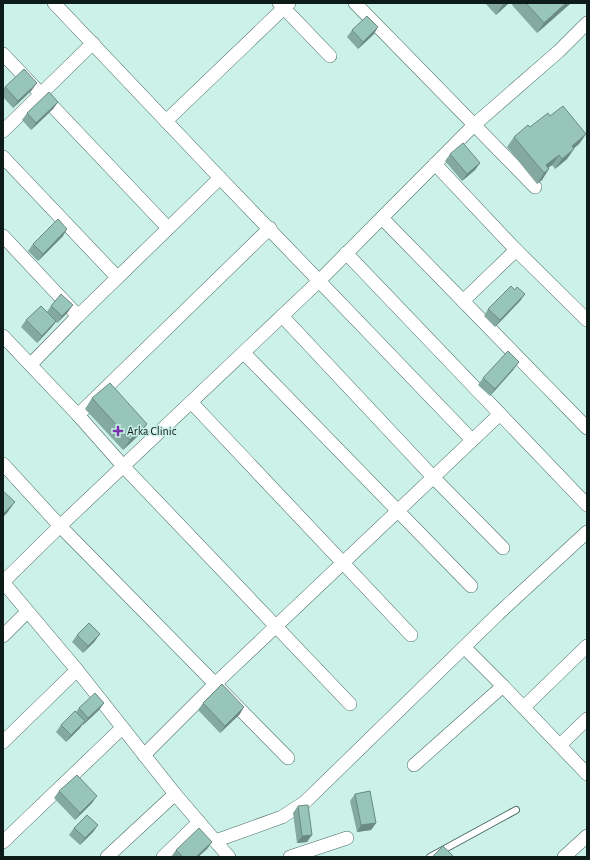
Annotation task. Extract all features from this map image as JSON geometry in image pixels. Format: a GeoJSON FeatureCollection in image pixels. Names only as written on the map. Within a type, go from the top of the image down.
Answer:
{"type":"FeatureCollection","features":[{"type":"Feature","properties":{"kind":"street"},"geometry":{"type":"LineString","coordinates":[[54,3],[472,440]]}},
{"type":"Feature","properties":{"kind":"street"},"geometry":{"type":"LineString","coordinates":[[355,3],[535,187]]}},
{"type":"Feature","properties":{"kind":"street"},"geometry":{"type":"LineString","coordinates":[[166,121],[284,5],[330,56]]}},
{"type":"Feature","properties":{"kind":"street"},"geometry":{"type":"LineString","coordinates":[[228,857],[175,794],[77,670],[3,582],[60,526],[320,280],[474,125],[559,51],[587,23]]}},
{"type":"Feature","properties":{"kind":"street"},"geometry":{"type":"LineString","coordinates":[[3,131],[93,43]]}},
{"type":"Feature","properties":{"kind":"street"},"geometry":{"type":"LineString","coordinates":[[3,54],[168,228]]}},
{"type":"Feature","properties":{"kind":"street"},"geometry":{"type":"LineString","coordinates":[[3,157],[118,277]]}},
{"type":"Feature","properties":{"kind":"street"},"geometry":{"type":"LineString","coordinates":[[435,164],[516,250],[587,320]]}},
{"type":"Feature","properties":{"kind":"street"},"geometry":{"type":"LineString","coordinates":[[31,364],[78,316],[220,178]]}},
{"type":"Feature","properties":{"kind":"street"},"geometry":{"type":"LineString","coordinates":[[382,218],[587,428]]}},
{"type":"Feature","properties":{"kind":"street"},"geometry":{"type":"LineString","coordinates":[[78,415],[270,228]]}},
{"type":"Feature","properties":{"kind":"street"},"geometry":{"type":"LineString","coordinates":[[3,236],[78,316]]}},
{"type":"Feature","properties":{"kind":"street"},"geometry":{"type":"LineString","coordinates":[[463,301],[516,250]]}},
{"type":"Feature","properties":{"kind":"street"},"geometry":{"type":"LineString","coordinates":[[346,253],[587,505]]}},
{"type":"Feature","properties":{"kind":"street"},"geometry":{"type":"LineString","coordinates":[[282,316],[433,477],[503,548]]}},
{"type":"Feature","properties":{"kind":"street"},"geometry":{"type":"LineString","coordinates":[[3,336],[31,364],[124,467],[350,704]]}},
{"type":"Feature","properties":{"kind":"street"},"geometry":{"type":"LineString","coordinates":[[244,353],[470,586]]}},
{"type":"Feature","properties":{"kind":"street"},"geometry":{"type":"LineString","coordinates":[[191,402],[411,636]]}},
{"type":"Feature","properties":{"kind":"street"},"geometry":{"type":"LineString","coordinates":[[144,755],[215,684],[500,414]]}},
{"type":"Feature","properties":{"kind":"street"},"geometry":{"type":"LineString","coordinates":[[3,464],[60,526],[288,758]]}},
{"type":"Feature","properties":{"kind":"street"},"geometry":{"type":"LineString","coordinates":[[215,841],[282,817],[298,808],[319,790],[498,614],[587,532]]}},
{"type":"Feature","properties":{"kind":"street"},"geometry":{"type":"LineString","coordinates":[[3,636],[27,612]]}},
{"type":"Feature","properties":{"kind":"street"},"geometry":{"type":"LineString","coordinates":[[524,707],[587,646]]}},
{"type":"Feature","properties":{"kind":"street"},"geometry":{"type":"LineString","coordinates":[[465,648],[524,707],[587,774]]}},
{"type":"Feature","properties":{"kind":"street"},"geometry":{"type":"LineString","coordinates":[[3,742],[77,670]]}},
{"type":"Feature","properties":{"kind":"street"},"geometry":{"type":"LineString","coordinates":[[414,765],[503,686]]}},
{"type":"Feature","properties":{"kind":"street"},"geometry":{"type":"LineString","coordinates":[[560,745],[587,719]]}},
{"type":"Feature","properties":{"kind":"street"},"geometry":{"type":"LineString","coordinates":[[3,842],[122,728]]}},
{"type":"Feature","properties":{"kind":"street"},"geometry":{"type":"LineString","coordinates":[[107,857],[175,794]]}},
{"type":"Feature","properties":{"kind":"street"},"geometry":{"type":"LineString","coordinates":[[163,857],[199,822]]}},
{"type":"Feature","properties":{"kind":"street"},"geometry":{"type":"LineString","coordinates":[[564,857],[587,836]]}},
{"type":"Feature","properties":{"kind":"street"},"geometry":{"type":"LineString","coordinates":[[290,857],[347,838]]}},
{"type":"Feature","properties":{"kind":"lane"},"geometry":{"type":"LineString","coordinates":[[430,857],[516,810]]}},
{"type":"Feature","properties":{"kind":"building"},"geometry":{"type":"Polygon","coordinates":[[[526,3],[566,3],[544,23],[526,3]]]}},
{"type":"Feature","properties":{"kind":"building"},"geometry":{"type":"Polygon","coordinates":[[[367,16],[378,27],[363,42],[352,30],[367,16]]]}},
{"type":"Feature","properties":{"kind":"building"},"geometry":{"type":"Polygon","coordinates":[[[24,69],[37,83],[18,101],[5,87],[24,69]]]}},
{"type":"Feature","properties":{"kind":"building"},"geometry":{"type":"Polygon","coordinates":[[[49,92],[58,102],[36,123],[27,113],[49,92]]]}},
{"type":"Feature","properties":{"kind":"building"},"geometry":{"type":"Polygon","coordinates":[[[563,106],[586,134],[572,146],[574,149],[562,159],[559,155],[546,165],[549,169],[544,173],[514,137],[528,125],[530,127],[548,113],[550,116],[563,106]]]}},
{"type":"Feature","properties":{"kind":"building"},"geometry":{"type":"Polygon","coordinates":[[[463,143],[480,163],[467,174],[450,154],[463,143]]]}},
{"type":"Feature","properties":{"kind":"building"},"geometry":{"type":"Polygon","coordinates":[[[58,219],[67,229],[43,254],[33,244],[58,219]]]}},
{"type":"Feature","properties":{"kind":"building"},"geometry":{"type":"Polygon","coordinates":[[[511,286],[515,290],[517,287],[525,294],[500,320],[488,309],[511,286]]]}},
{"type":"Feature","properties":{"kind":"building"},"geometry":{"type":"Polygon","coordinates":[[[61,294],[73,305],[62,316],[51,306],[61,294]]]}},
{"type":"Feature","properties":{"kind":"building"},"geometry":{"type":"Polygon","coordinates":[[[41,306],[56,321],[42,336],[26,320],[41,306]]]}},
{"type":"Feature","properties":{"kind":"building"},"geometry":{"type":"Polygon","coordinates":[[[508,351],[519,362],[495,389],[483,378],[508,351]]]}},
{"type":"Feature","properties":{"kind":"building"},"geometry":{"type":"Polygon","coordinates":[[[110,383],[147,424],[130,440],[92,398],[110,383]]]}},
{"type":"Feature","properties":{"kind":"building"},"geometry":{"type":"Polygon","coordinates":[[[3,491],[15,502],[3,514],[3,491]]]}},
{"type":"Feature","properties":{"kind":"building"},"geometry":{"type":"Polygon","coordinates":[[[89,623],[100,634],[88,646],[77,635],[89,623]]]}},
{"type":"Feature","properties":{"kind":"building"},"geometry":{"type":"Polygon","coordinates":[[[222,684],[244,707],[225,726],[203,703],[222,684]]]}},
{"type":"Feature","properties":{"kind":"building"},"geometry":{"type":"Polygon","coordinates":[[[95,693],[104,703],[88,718],[79,708],[95,693]]]}},
{"type":"Feature","properties":{"kind":"building"},"geometry":{"type":"Polygon","coordinates":[[[75,711],[85,721],[71,735],[61,725],[75,711]]]}},
{"type":"Feature","properties":{"kind":"building"},"geometry":{"type":"Polygon","coordinates":[[[77,775],[97,796],[80,813],[59,791],[77,775]]]}},
{"type":"Feature","properties":{"kind":"building"},"geometry":{"type":"Polygon","coordinates":[[[370,791],[376,823],[361,825],[355,794],[370,791]]]}},
{"type":"Feature","properties":{"kind":"building"},"geometry":{"type":"Polygon","coordinates":[[[308,805],[312,835],[302,836],[298,806],[308,805]]]}},
{"type":"Feature","properties":{"kind":"building"},"geometry":{"type":"Polygon","coordinates":[[[87,815],[98,825],[85,838],[74,828],[87,815]]]}},
{"type":"Feature","properties":{"kind":"building"},"geometry":{"type":"Polygon","coordinates":[[[199,828],[212,842],[196,857],[183,857],[176,850],[199,828]]]}},
{"type":"Feature","properties":{"kind":"building"},"geometry":{"type":"Polygon","coordinates":[[[443,846],[454,857],[432,857],[443,846]]]}},
{"type":"Feature","properties":{"kind":"place","name":"Arka Clinic"},"geometry":{"type":"Point","coordinates":[118,431]}}]}
